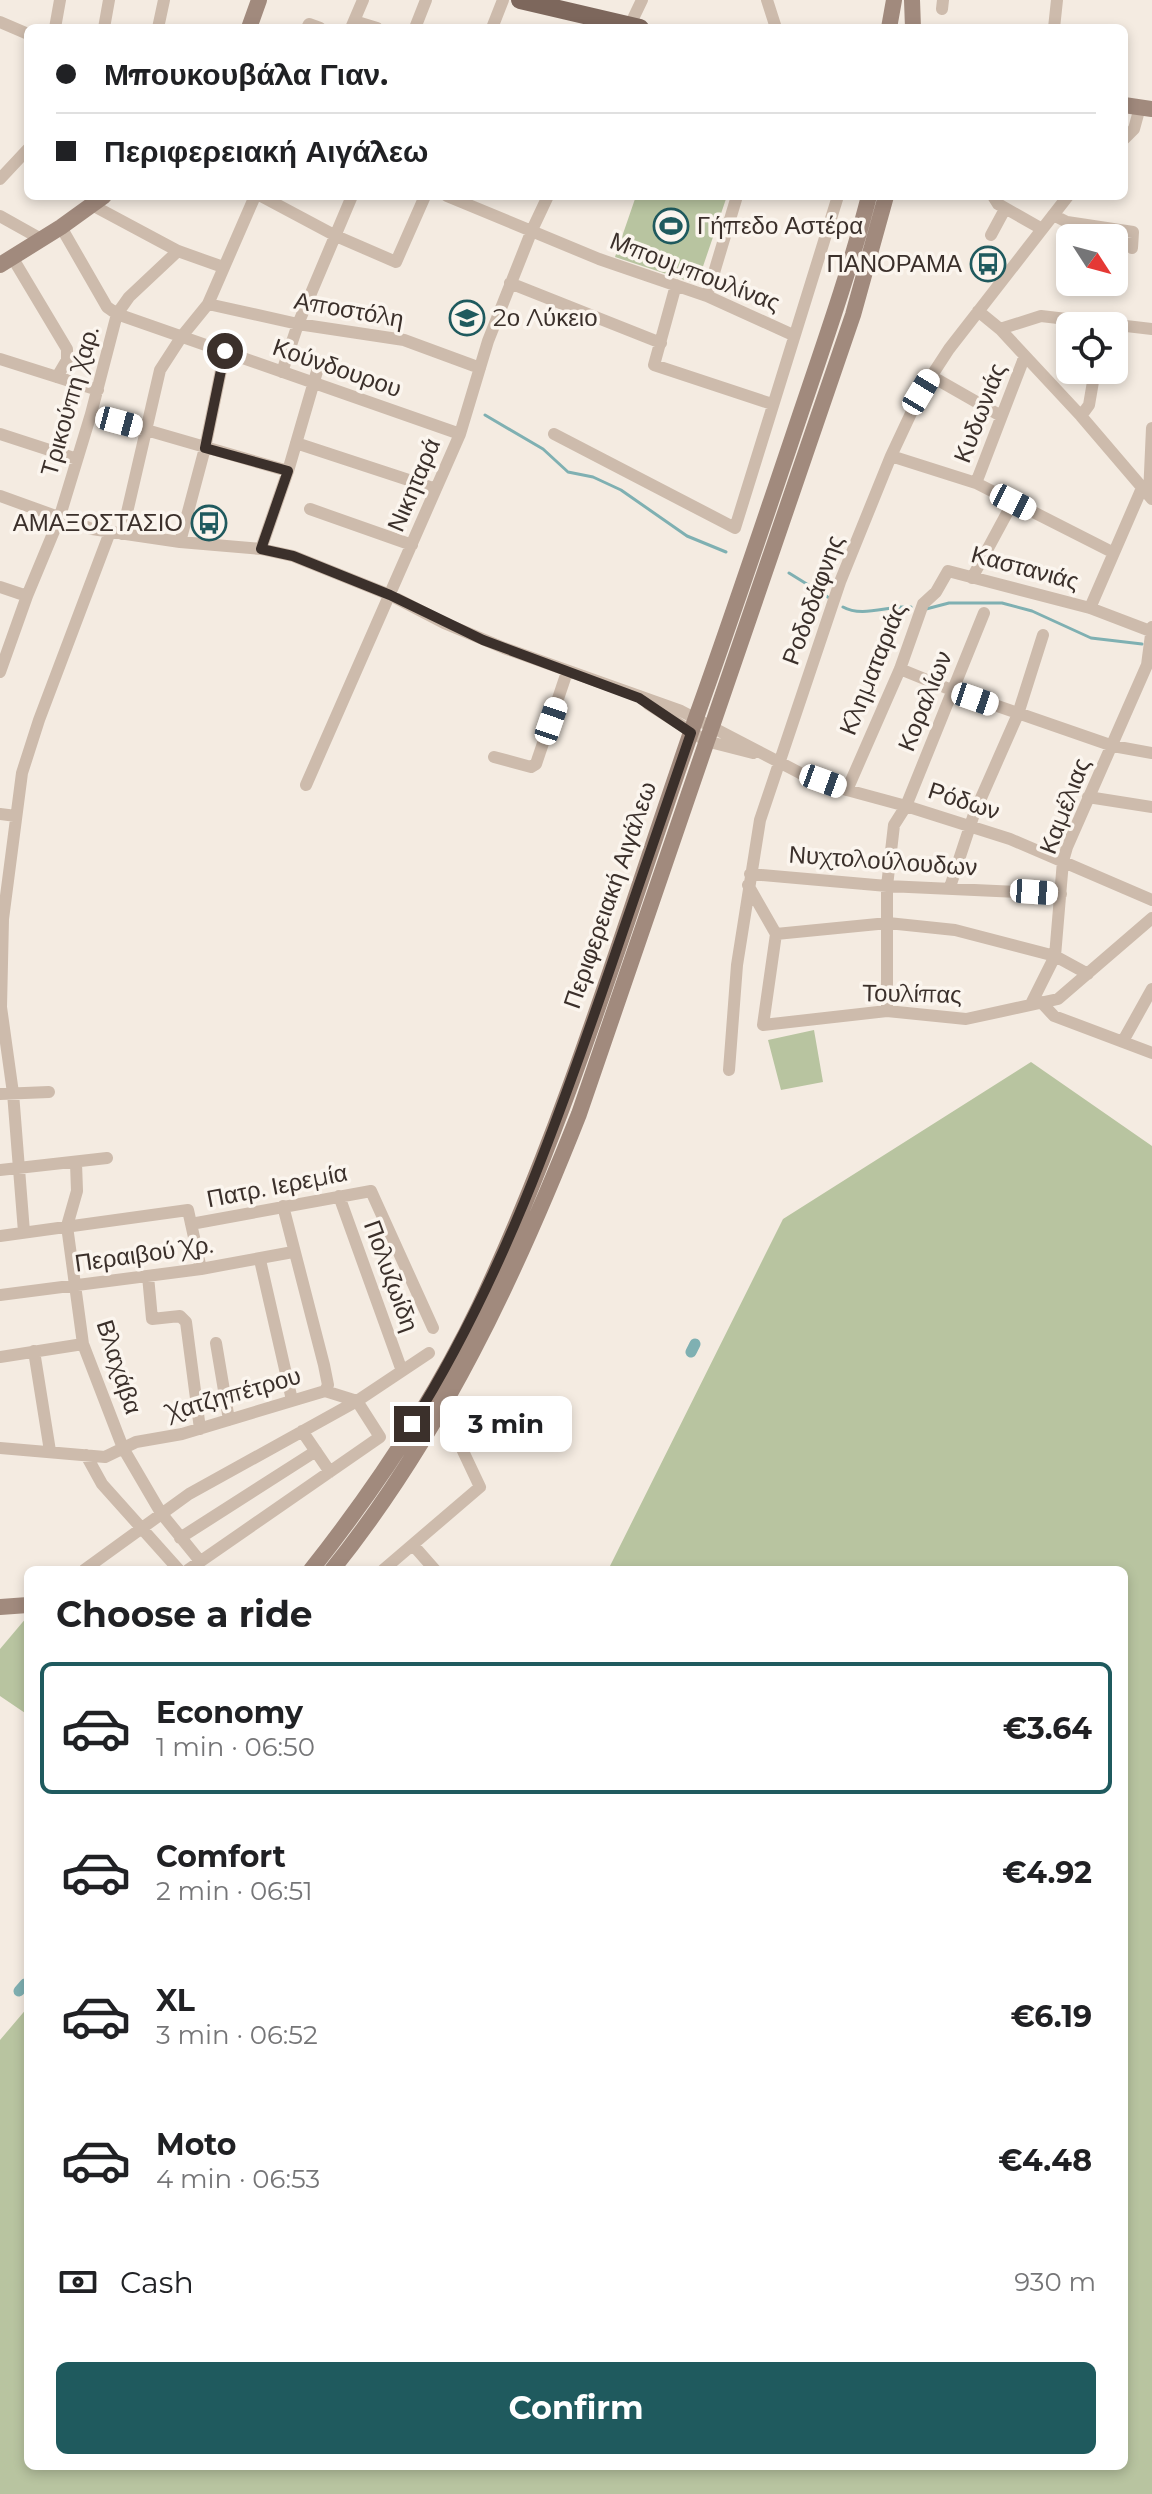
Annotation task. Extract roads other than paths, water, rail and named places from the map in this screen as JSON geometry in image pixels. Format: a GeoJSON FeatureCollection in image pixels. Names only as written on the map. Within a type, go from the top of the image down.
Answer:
{"type":"FeatureCollection","features":[{"type":"Feature","properties":{"kind":"main road"},"geometry":{"type":"LineString","coordinates":[[250,24],[259,0]]}},
{"type":"Feature","properties":{"kind":"main road"},"geometry":{"type":"LineString","coordinates":[[890,24],[894,0]]}},
{"type":"Feature","properties":{"kind":"main road"},"geometry":{"type":"LineString","coordinates":[[912,0],[913,24]]}},
{"type":"Feature","properties":{"kind":"main road"},"geometry":{"type":"LineString","coordinates":[[525,1],[620,24]]}},
{"type":"Feature","properties":{"kind":"main road","name":"Περιφερειακή Αιγάλεω"},"geometry":{"type":"LineString","coordinates":[[335,1566],[373,1516],[439,1415],[493,1315],[538,1217],[579,1114],[836,311],[868,200]]}},
{"type":"Feature","properties":{"kind":"main road","name":"Περιφερειακή Αιγάλεω"},"geometry":{"type":"LineString","coordinates":[[314,1566],[390,1460],[478,1308],[522,1211],[563,1107],[853,315],[885,200]]}},
{"type":"Feature","properties":{"kind":"main road"},"geometry":{"type":"LineString","coordinates":[[6,261],[98,201]]}},
{"type":"Feature","properties":{"kind":"main road"},"geometry":{"type":"LineString","coordinates":[[0,1607],[24,1605]]}},
{"type":"Feature","properties":{"kind":"street"},"geometry":{"type":"LineString","coordinates":[[56,24],[60,0]]}},
{"type":"Feature","properties":{"kind":"street"},"geometry":{"type":"LineString","coordinates":[[105,24],[109,0]]}},
{"type":"Feature","properties":{"kind":"street"},"geometry":{"type":"LineString","coordinates":[[159,24],[164,0]]}},
{"type":"Feature","properties":{"kind":"street"},"geometry":{"type":"LineString","coordinates":[[352,24],[363,0]]}},
{"type":"Feature","properties":{"kind":"street"},"geometry":{"type":"LineString","coordinates":[[417,24],[426,0]]}},
{"type":"Feature","properties":{"kind":"street"},"geometry":{"type":"LineString","coordinates":[[494,24],[503,0]]}},
{"type":"Feature","properties":{"kind":"street"},"geometry":{"type":"LineString","coordinates":[[629,24],[642,0]]}},
{"type":"Feature","properties":{"kind":"street"},"geometry":{"type":"LineString","coordinates":[[767,0],[775,24]]}},
{"type":"Feature","properties":{"kind":"street"},"geometry":{"type":"LineString","coordinates":[[1054,24],[1057,0]]}},
{"type":"Feature","properties":{"kind":"street"},"geometry":{"type":"LineString","coordinates":[[0,22],[24,32]]}},
{"type":"Feature","properties":{"kind":"street"},"geometry":{"type":"LineString","coordinates":[[1128,135],[1134,129],[1139,107]]}},
{"type":"Feature","properties":{"kind":"street"},"geometry":{"type":"LineString","coordinates":[[0,179],[24,153]]}},
{"type":"Feature","properties":{"kind":"street"},"geometry":{"type":"LineString","coordinates":[[24,1232],[7,1093],[1,1007],[2,919],[22,773],[39,720],[116,533],[148,430],[160,370],[208,304],[256,200]]}},
{"type":"Feature","properties":{"kind":"street"},"geometry":{"type":"LineString","coordinates":[[266,200],[396,262],[423,200]]}},
{"type":"Feature","properties":{"kind":"street"},"geometry":{"type":"LineString","coordinates":[[282,372],[298,324],[350,200]]}},
{"type":"Feature","properties":{"kind":"street","name":"Μπουμπουλίνας"},"geometry":{"type":"LineString","coordinates":[[457,200],[599,259],[707,296],[793,335]]}},
{"type":"Feature","properties":{"kind":"street","name":"Νικηταρά"},"geometry":{"type":"LineString","coordinates":[[306,785],[460,434],[510,283],[546,200]]}},
{"type":"Feature","properties":{"kind":"street"},"geometry":{"type":"LineString","coordinates":[[707,296],[736,200]]}},
{"type":"Feature","properties":{"kind":"street"},"geometry":{"type":"LineString","coordinates":[[554,434],[735,528],[837,200]]}},
{"type":"Feature","properties":{"kind":"street"},"geometry":{"type":"LineString","coordinates":[[996,200],[1005,209],[1042,229]]}},
{"type":"Feature","properties":{"kind":"street","name":"Ροδοδάφνης"},"geometry":{"type":"LineString","coordinates":[[729,1070],[737,965],[760,820],[840,582],[891,456],[931,376],[1065,200]]}},
{"type":"Feature","properties":{"kind":"street"},"geometry":{"type":"LineString","coordinates":[[98,201],[178,251],[223,267]]}},
{"type":"Feature","properties":{"kind":"street"},"geometry":{"type":"LineString","coordinates":[[991,235],[1005,209]]}},
{"type":"Feature","properties":{"kind":"street"},"geometry":{"type":"LineString","coordinates":[[1053,215],[1067,222],[1133,232],[1132,248]]}},
{"type":"Feature","properties":{"kind":"street"},"geometry":{"type":"LineString","coordinates":[[0,216],[41,239]]}},
{"type":"Feature","properties":{"kind":"street"},"geometry":{"type":"LineString","coordinates":[[61,227],[107,307],[117,314]]}},
{"type":"Feature","properties":{"kind":"street","name":"Τρικούπη Χαρ."},"geometry":{"type":"LineString","coordinates":[[0,672],[59,519],[98,390],[117,314],[129,297],[178,251]]}},
{"type":"Feature","properties":{"kind":"street"},"geometry":{"type":"LineString","coordinates":[[6,261],[67,349],[67,360],[57,377]]}},
{"type":"Feature","properties":{"kind":"street"},"geometry":{"type":"LineString","coordinates":[[510,283],[661,343]]}},
{"type":"Feature","properties":{"kind":"street"},"geometry":{"type":"LineString","coordinates":[[676,285],[654,365],[772,404]]}},
{"type":"Feature","properties":{"kind":"street","name":"Αποστόλη"},"geometry":{"type":"LineString","coordinates":[[208,304],[298,324],[404,340],[480,368]]}},
{"type":"Feature","properties":{"kind":"street"},"geometry":{"type":"LineString","coordinates":[[978,311],[1000,329],[1081,416],[1147,494]]}},
{"type":"Feature","properties":{"kind":"street","name":"Κούνδουρου"},"geometry":{"type":"LineString","coordinates":[[117,314],[460,434]]}},
{"type":"Feature","properties":{"kind":"street"},"geometry":{"type":"LineString","coordinates":[[1000,329],[1041,316],[1056,318]]}},
{"type":"Feature","properties":{"kind":"street"},"geometry":{"type":"LineString","coordinates":[[1128,327],[1152,329]]}},
{"type":"Feature","properties":{"kind":"street"},"geometry":{"type":"LineString","coordinates":[[180,542],[205,448],[225,351]]}},
{"type":"Feature","properties":{"kind":"street","name":"Κυδωνιάς"},"geometry":{"type":"LineString","coordinates":[[976,483],[1024,358]]}},
{"type":"Feature","properties":{"kind":"street"},"geometry":{"type":"LineString","coordinates":[[0,359],[98,390]]}},
{"type":"Feature","properties":{"kind":"street"},"geometry":{"type":"LineString","coordinates":[[261,549],[288,471],[320,361]]}},
{"type":"Feature","properties":{"kind":"street"},"geometry":{"type":"LineString","coordinates":[[931,376],[1001,416]]}},
{"type":"Feature","properties":{"kind":"street"},"geometry":{"type":"LineString","coordinates":[[1081,416],[1089,405],[1093,384]]}},
{"type":"Feature","properties":{"kind":"street"},"geometry":{"type":"LineString","coordinates":[[91,414],[288,471]]}},
{"type":"Feature","properties":{"kind":"street"},"geometry":{"type":"LineString","coordinates":[[1090,608],[1112,552],[1147,494],[1152,428]]}},
{"type":"Feature","properties":{"kind":"street"},"geometry":{"type":"LineString","coordinates":[[0,434],[77,459]]}},
{"type":"Feature","properties":{"kind":"street"},"geometry":{"type":"LineString","coordinates":[[296,443],[436,489]]}},
{"type":"Feature","properties":{"kind":"street"},"geometry":{"type":"LineString","coordinates":[[891,456],[976,483],[1112,552]]}},
{"type":"Feature","properties":{"kind":"street","name":"Ρόδων"},"geometry":{"type":"LineString","coordinates":[[0,496],[59,519],[116,533],[261,549],[293,556],[390,595],[462,631],[639,698],[778,763],[847,790],[970,826],[1063,861],[1152,900]]}},
{"type":"Feature","properties":{"kind":"street"},"geometry":{"type":"LineString","coordinates":[[972,578],[1013,502]]}},
{"type":"Feature","properties":{"kind":"street"},"geometry":{"type":"LineString","coordinates":[[310,509],[412,545]]}},
{"type":"Feature","properties":{"kind":"street","name":"Καστανιάς"},"geometry":{"type":"LineString","coordinates":[[948,571],[1090,608],[1151,629]]}},
{"type":"Feature","properties":{"kind":"street","name":"Κληματαριάς"},"geometry":{"type":"LineString","coordinates":[[847,790],[900,669],[923,604],[936,592],[948,571]]}},
{"type":"Feature","properties":{"kind":"street"},"geometry":{"type":"LineString","coordinates":[[0,587],[27,596]]}},
{"type":"Feature","properties":{"kind":"street","name":"Κοραλίων"},"geometry":{"type":"LineString","coordinates":[[887,1011],[887,886],[894,825],[906,806],[984,613]]}},
{"type":"Feature","properties":{"kind":"street","name":"Καμέλιας"},"geometry":{"type":"LineString","coordinates":[[1036,1003],[1055,956],[1063,861],[1088,797],[1150,666],[1151,629]]}},
{"type":"Feature","properties":{"kind":"street"},"geometry":{"type":"LineString","coordinates":[[950,887],[970,826],[1018,714],[1043,635]]}},
{"type":"Feature","properties":{"kind":"street"},"geometry":{"type":"LineString","coordinates":[[900,669],[1113,746],[1152,753]]}},
{"type":"Feature","properties":{"kind":"street"},"geometry":{"type":"LineString","coordinates":[[494,757],[531,767],[536,764],[567,672]]}},
{"type":"Feature","properties":{"kind":"street"},"geometry":{"type":"LineString","coordinates":[[1088,797],[1152,807]]}},
{"type":"Feature","properties":{"kind":"street"},"geometry":{"type":"LineString","coordinates":[[0,814],[16,816]]}},
{"type":"Feature","properties":{"kind":"street"},"geometry":{"type":"LineString","coordinates":[[749,880],[776,934],[888,923],[955,930],[1055,956],[1088,974],[1152,918]]}},
{"type":"Feature","properties":{"kind":"street","name":"Νυχτολούλουδων"},"geometry":{"type":"LineString","coordinates":[[749,880],[1061,894]]}},
{"type":"Feature","properties":{"kind":"street","name":"Τουλίπας"},"geometry":{"type":"LineString","coordinates":[[776,934],[763,1025],[887,1011],[966,1019],[1058,999],[1088,974]]}},
{"type":"Feature","properties":{"kind":"street"},"geometry":{"type":"LineString","coordinates":[[1123,1041],[1152,989]]}},
{"type":"Feature","properties":{"kind":"street"},"geometry":{"type":"LineString","coordinates":[[1036,1003],[1054,1016],[1152,1053]]}},
{"type":"Feature","properties":{"kind":"street"},"geometry":{"type":"LineString","coordinates":[[7,1093],[49,1092]]}},
{"type":"Feature","properties":{"kind":"street"},"geometry":{"type":"LineString","coordinates":[[0,1170],[107,1158]]}},
{"type":"Feature","properties":{"kind":"street","name":"Βλαχάβα"},"geometry":{"type":"LineString","coordinates":[[76,1163],[77,1191],[67,1226],[83,1344],[123,1448],[161,1513],[200,1561]]}},
{"type":"Feature","properties":{"kind":"street","name":"Πατρ. Ιερεμία"},"geometry":{"type":"LineString","coordinates":[[191,1224],[371,1191],[433,1328]]}},
{"type":"Feature","properties":{"kind":"street","name":"Πολυζωίδη"},"geometry":{"type":"LineString","coordinates":[[339,1196],[402,1371]]}},
{"type":"Feature","properties":{"kind":"street"},"geometry":{"type":"LineString","coordinates":[[283,1206],[324,1365],[328,1385],[325,1391]]}},
{"type":"Feature","properties":{"kind":"street"},"geometry":{"type":"LineString","coordinates":[[0,1236],[188,1210],[201,1269]]}},
{"type":"Feature","properties":{"kind":"street","name":"Περαιβού Χρ."},"geometry":{"type":"LineString","coordinates":[[0,1295],[201,1269],[293,1252]]}},
{"type":"Feature","properties":{"kind":"street"},"geometry":{"type":"LineString","coordinates":[[260,1260],[292,1400]]}},
{"type":"Feature","properties":{"kind":"street"},"geometry":{"type":"LineString","coordinates":[[148,1276],[152,1319],[180,1316],[186,1322],[200,1429]]}},
{"type":"Feature","properties":{"kind":"street"},"geometry":{"type":"LineString","coordinates":[[216,1343],[229,1420]]}},
{"type":"Feature","properties":{"kind":"street"},"geometry":{"type":"LineString","coordinates":[[0,1357],[83,1344]]}},
{"type":"Feature","properties":{"kind":"street"},"geometry":{"type":"LineString","coordinates":[[34,1351],[50,1451]]}},
{"type":"Feature","properties":{"kind":"street"},"geometry":{"type":"LineString","coordinates":[[89,1566],[216,1477],[357,1401],[429,1353]]}},
{"type":"Feature","properties":{"kind":"street","name":"Χατζηπέτρου"},"geometry":{"type":"LineString","coordinates":[[0,1448],[105,1457],[136,1442],[200,1429],[325,1391],[357,1401]]}},
{"type":"Feature","properties":{"kind":"street"},"geometry":{"type":"LineString","coordinates":[[193,1566],[380,1437],[357,1401]]}},
{"type":"Feature","properties":{"kind":"street"},"geometry":{"type":"LineString","coordinates":[[302,1431],[330,1472]]}},
{"type":"Feature","properties":{"kind":"street"},"geometry":{"type":"LineString","coordinates":[[388,1566],[480,1487],[454,1432]]}},
{"type":"Feature","properties":{"kind":"street"},"geometry":{"type":"LineString","coordinates":[[180,1538],[316,1451]]}},
{"type":"Feature","properties":{"kind":"street"},"geometry":{"type":"LineString","coordinates":[[86,1455],[102,1484],[175,1566]]}},
{"type":"Feature","properties":{"kind":"street"},"geometry":{"type":"LineString","coordinates":[[413,1545],[431,1566]]}},
{"type":"Feature","properties":{"kind":"waterway"},"geometry":{"type":"LineString","coordinates":[[485,415],[543,449],[568,472],[593,477],[621,490],[687,536],[726,552]]}},
{"type":"Feature","properties":{"kind":"waterway"},"geometry":{"type":"LineString","coordinates":[[789,573],[831,599]]}},
{"type":"Feature","properties":{"kind":"waterway"},"geometry":{"type":"LineString","coordinates":[[926,609],[949,603],[1002,603],[1032,611],[1091,638],[1142,644]]}},
{"type":"Feature","properties":{"kind":"waterway"},"geometry":{"type":"LineString","coordinates":[[843,607],[859,611],[911,607]]}},
{"type":"Feature","properties":{"kind":"waterway"},"geometry":{"type":"LineString","coordinates":[[691,1352],[695,1344]]}},
{"type":"Feature","properties":{"kind":"waterway"},"geometry":{"type":"LineString","coordinates":[[19,1991],[24,1985]]}},
{"type":"Feature","properties":{"kind":"place","name":"Γήπεδο Αστέρα"},"geometry":{"type":"Point","coordinates":[671,226]}},
{"type":"Feature","properties":{"kind":"place","name":"ΠΑΝΟΡΑΜΑ"},"geometry":{"type":"Point","coordinates":[988,264]}},
{"type":"Feature","properties":{"kind":"place","name":"2ο Λύκειο"},"geometry":{"type":"Point","coordinates":[467,318]}},
{"type":"Feature","properties":{"kind":"place","name":"ΑΜΑΞΟΣΤΑΣΙΟ"},"geometry":{"type":"Point","coordinates":[209,523]}}]}
